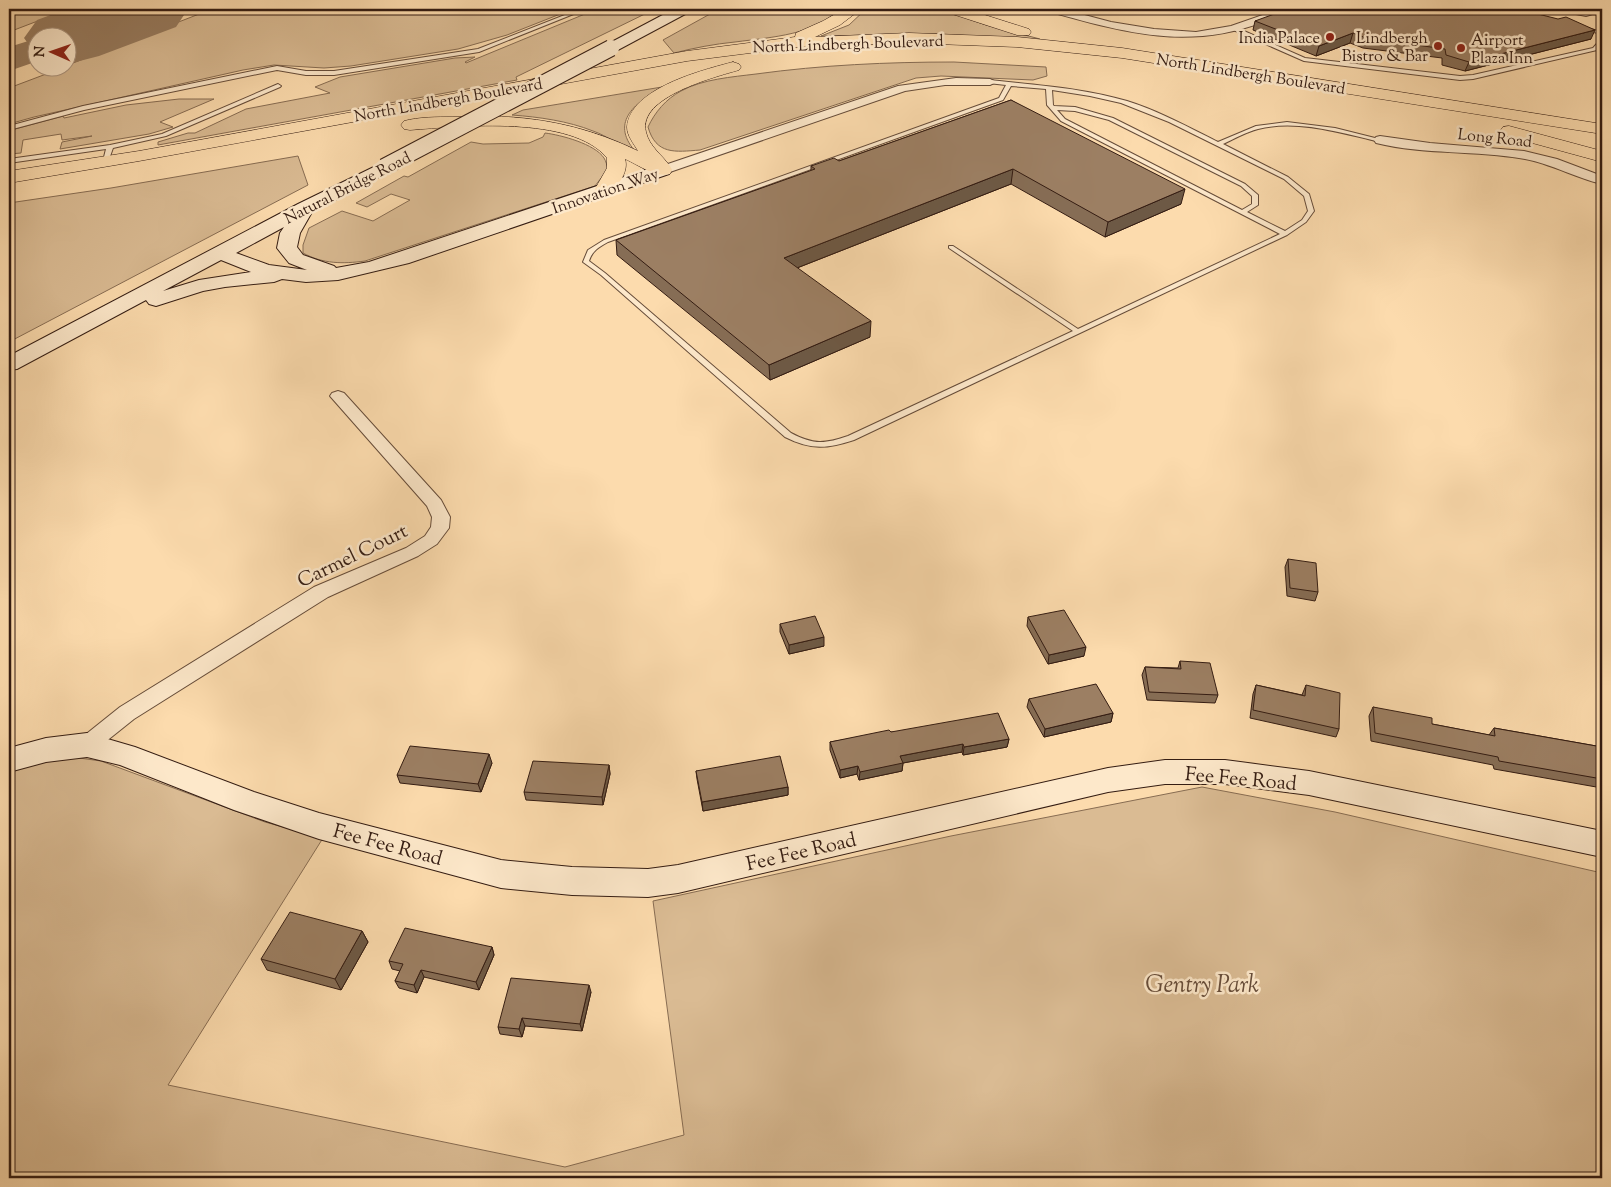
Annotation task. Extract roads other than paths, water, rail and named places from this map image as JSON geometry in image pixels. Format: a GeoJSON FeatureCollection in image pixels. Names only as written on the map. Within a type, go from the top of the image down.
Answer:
{"type":"FeatureCollection","features":[{"type":"Feature","properties":{"kind":"highway"},"geometry":{"type":"LineString","coordinates":[[744,48],[802,36],[822,29],[853,9]]}},
{"type":"Feature","properties":{"kind":"highway"},"geometry":{"type":"LineString","coordinates":[[951,9],[1021,32],[1122,53]]}},
{"type":"Feature","properties":{"kind":"highway","name":"North Lindbergh Boulevard"},"geometry":{"type":"LineString","coordinates":[[9,177],[108,154],[687,56],[797,42],[909,38],[1017,42],[1122,53],[1602,129]]}},
{"type":"Feature","properties":{"kind":"highway","name":"North Lindbergh Boulevard"},"geometry":{"type":"LineString","coordinates":[[843,56],[942,53],[1078,62],[1602,138]]}},
{"type":"Feature","properties":{"kind":"highway","name":"North Lindbergh Boulevard"},"geometry":{"type":"LineString","coordinates":[[651,81],[752,65]]}},
{"type":"Feature","properties":{"kind":"highway"},"geometry":{"type":"LineString","coordinates":[[663,170],[639,138],[636,127],[639,116],[649,103],[682,82],[734,67]]}},
{"type":"Feature","properties":{"kind":"highway","name":"North Lindbergh Boulevard"},"geometry":{"type":"LineString","coordinates":[[390,128],[545,100]]}},
{"type":"Feature","properties":{"kind":"highway"},"geometry":{"type":"LineString","coordinates":[[1480,111],[1548,114],[1602,111]]}},
{"type":"Feature","properties":{"kind":"highway"},"geometry":{"type":"LineString","coordinates":[[1457,117],[1602,157]]}},
{"type":"Feature","properties":{"kind":"highway"},"geometry":{"type":"LineString","coordinates":[[410,125],[487,121],[520,122],[560,128],[596,139],[663,170]]}},
{"type":"Feature","properties":{"kind":"highway"},"geometry":{"type":"LineString","coordinates":[[596,139],[612,150],[617,160],[618,168],[605,189]]}},
{"type":"Feature","properties":{"kind":"highway"},"geometry":{"type":"LineString","coordinates":[[9,193],[195,164]]}},
{"type":"Feature","properties":{"kind":"street","name":"Natural Bridge Road"},"geometry":{"type":"LineString","coordinates":[[9,364],[684,9]]}},
{"type":"Feature","properties":{"kind":"street"},"geometry":{"type":"LineString","coordinates":[[1051,9],[1094,22],[1166,33],[1216,33],[1289,9]]}},
{"type":"Feature","properties":{"kind":"street","name":"Innovation Way"},"geometry":{"type":"LineString","coordinates":[[220,253],[272,272],[290,275],[342,274],[375,267],[902,88],[948,81],[990,82]]}},
{"type":"Feature","properties":{"kind":"street","name":"Long Road"},"geometry":{"type":"LineString","coordinates":[[1380,140],[1430,147],[1524,155],[1553,162],[1602,180]]}},
{"type":"Feature","properties":{"kind":"street"},"geometry":{"type":"LineString","coordinates":[[305,208],[290,233],[287,248],[296,260],[342,274]]}},
{"type":"Feature","properties":{"kind":"street"},"geometry":{"type":"LineString","coordinates":[[100,316],[199,286],[225,281],[290,275]]}},
{"type":"Feature","properties":{"kind":"street","name":"Carmel Court"},"geometry":{"type":"LineString","coordinates":[[87,745],[127,713],[321,592],[412,552],[432,540],[440,528],[441,517],[435,504],[338,396]]}},
{"type":"Feature","properties":{"kind":"street","name":"Fee Fee Road"},"geometry":{"type":"LineString","coordinates":[[9,760],[46,750],[87,745],[125,755],[244,801],[319,826],[501,874],[572,882],[648,883],[678,879],[1108,780],[1165,772],[1225,772],[1309,783],[1602,844]]}},
{"type":"Feature","properties":{"kind":"lane"},"geometry":{"type":"LineString","coordinates":[[9,128],[83,108],[141,98],[277,68],[306,73],[334,73],[479,50],[584,9]]}},
{"type":"Feature","properties":{"kind":"lane"},"geometry":{"type":"LineString","coordinates":[[1558,9],[1586,15],[1593,12],[1602,14]]}},
{"type":"Feature","properties":{"kind":"lane"},"geometry":{"type":"LineString","coordinates":[[1577,27],[1602,33]]}},
{"type":"Feature","properties":{"kind":"lane"},"geometry":{"type":"LineString","coordinates":[[1233,28],[1304,59],[1460,78],[1473,77],[1595,49],[1602,40]]}},
{"type":"Feature","properties":{"kind":"lane"},"geometry":{"type":"LineString","coordinates":[[990,82],[1009,84],[1087,94],[1123,102],[1154,113],[1286,178],[1307,195],[1311,211],[1304,221],[1285,234],[851,438],[832,445],[814,446],[803,444],[788,436],[603,274],[586,262],[588,254],[606,241],[1001,99],[1009,84]]}},
{"type":"Feature","properties":{"kind":"lane"},"geometry":{"type":"LineString","coordinates":[[9,161],[108,154],[164,135],[278,86]]}},
{"type":"Feature","properties":{"kind":"lane"},"geometry":{"type":"LineString","coordinates":[[1049,89],[1050,105],[1063,120],[1285,234]]}},
{"type":"Feature","properties":{"kind":"lane"},"geometry":{"type":"LineString","coordinates":[[1052,108],[1075,109],[1111,119],[1244,185],[1255,196],[1255,205],[1243,212]]}},
{"type":"Feature","properties":{"kind":"lane"},"geometry":{"type":"LineString","coordinates":[[1218,144],[1256,128],[1275,124],[1304,126],[1380,140]]}},
{"type":"Feature","properties":{"kind":"lane"},"geometry":{"type":"LineString","coordinates":[[951,247],[1077,331]]}},
{"type":"Feature","properties":{"kind":"place","name":"India Palace"},"geometry":{"type":"Point","coordinates":[1330,37]}},
{"type":"Feature","properties":{"kind":"place","name":"Lindbergh Bistro & Bar"},"geometry":{"type":"Point","coordinates":[1438,46]}},
{"type":"Feature","properties":{"kind":"place","name":"Airport Plaza Inn"},"geometry":{"type":"Point","coordinates":[1461,48]}},
{"type":"Feature","properties":{"kind":"park label","name":"Gentry Park"},"geometry":{"type":"Point","coordinates":[1202,984]}}]}
